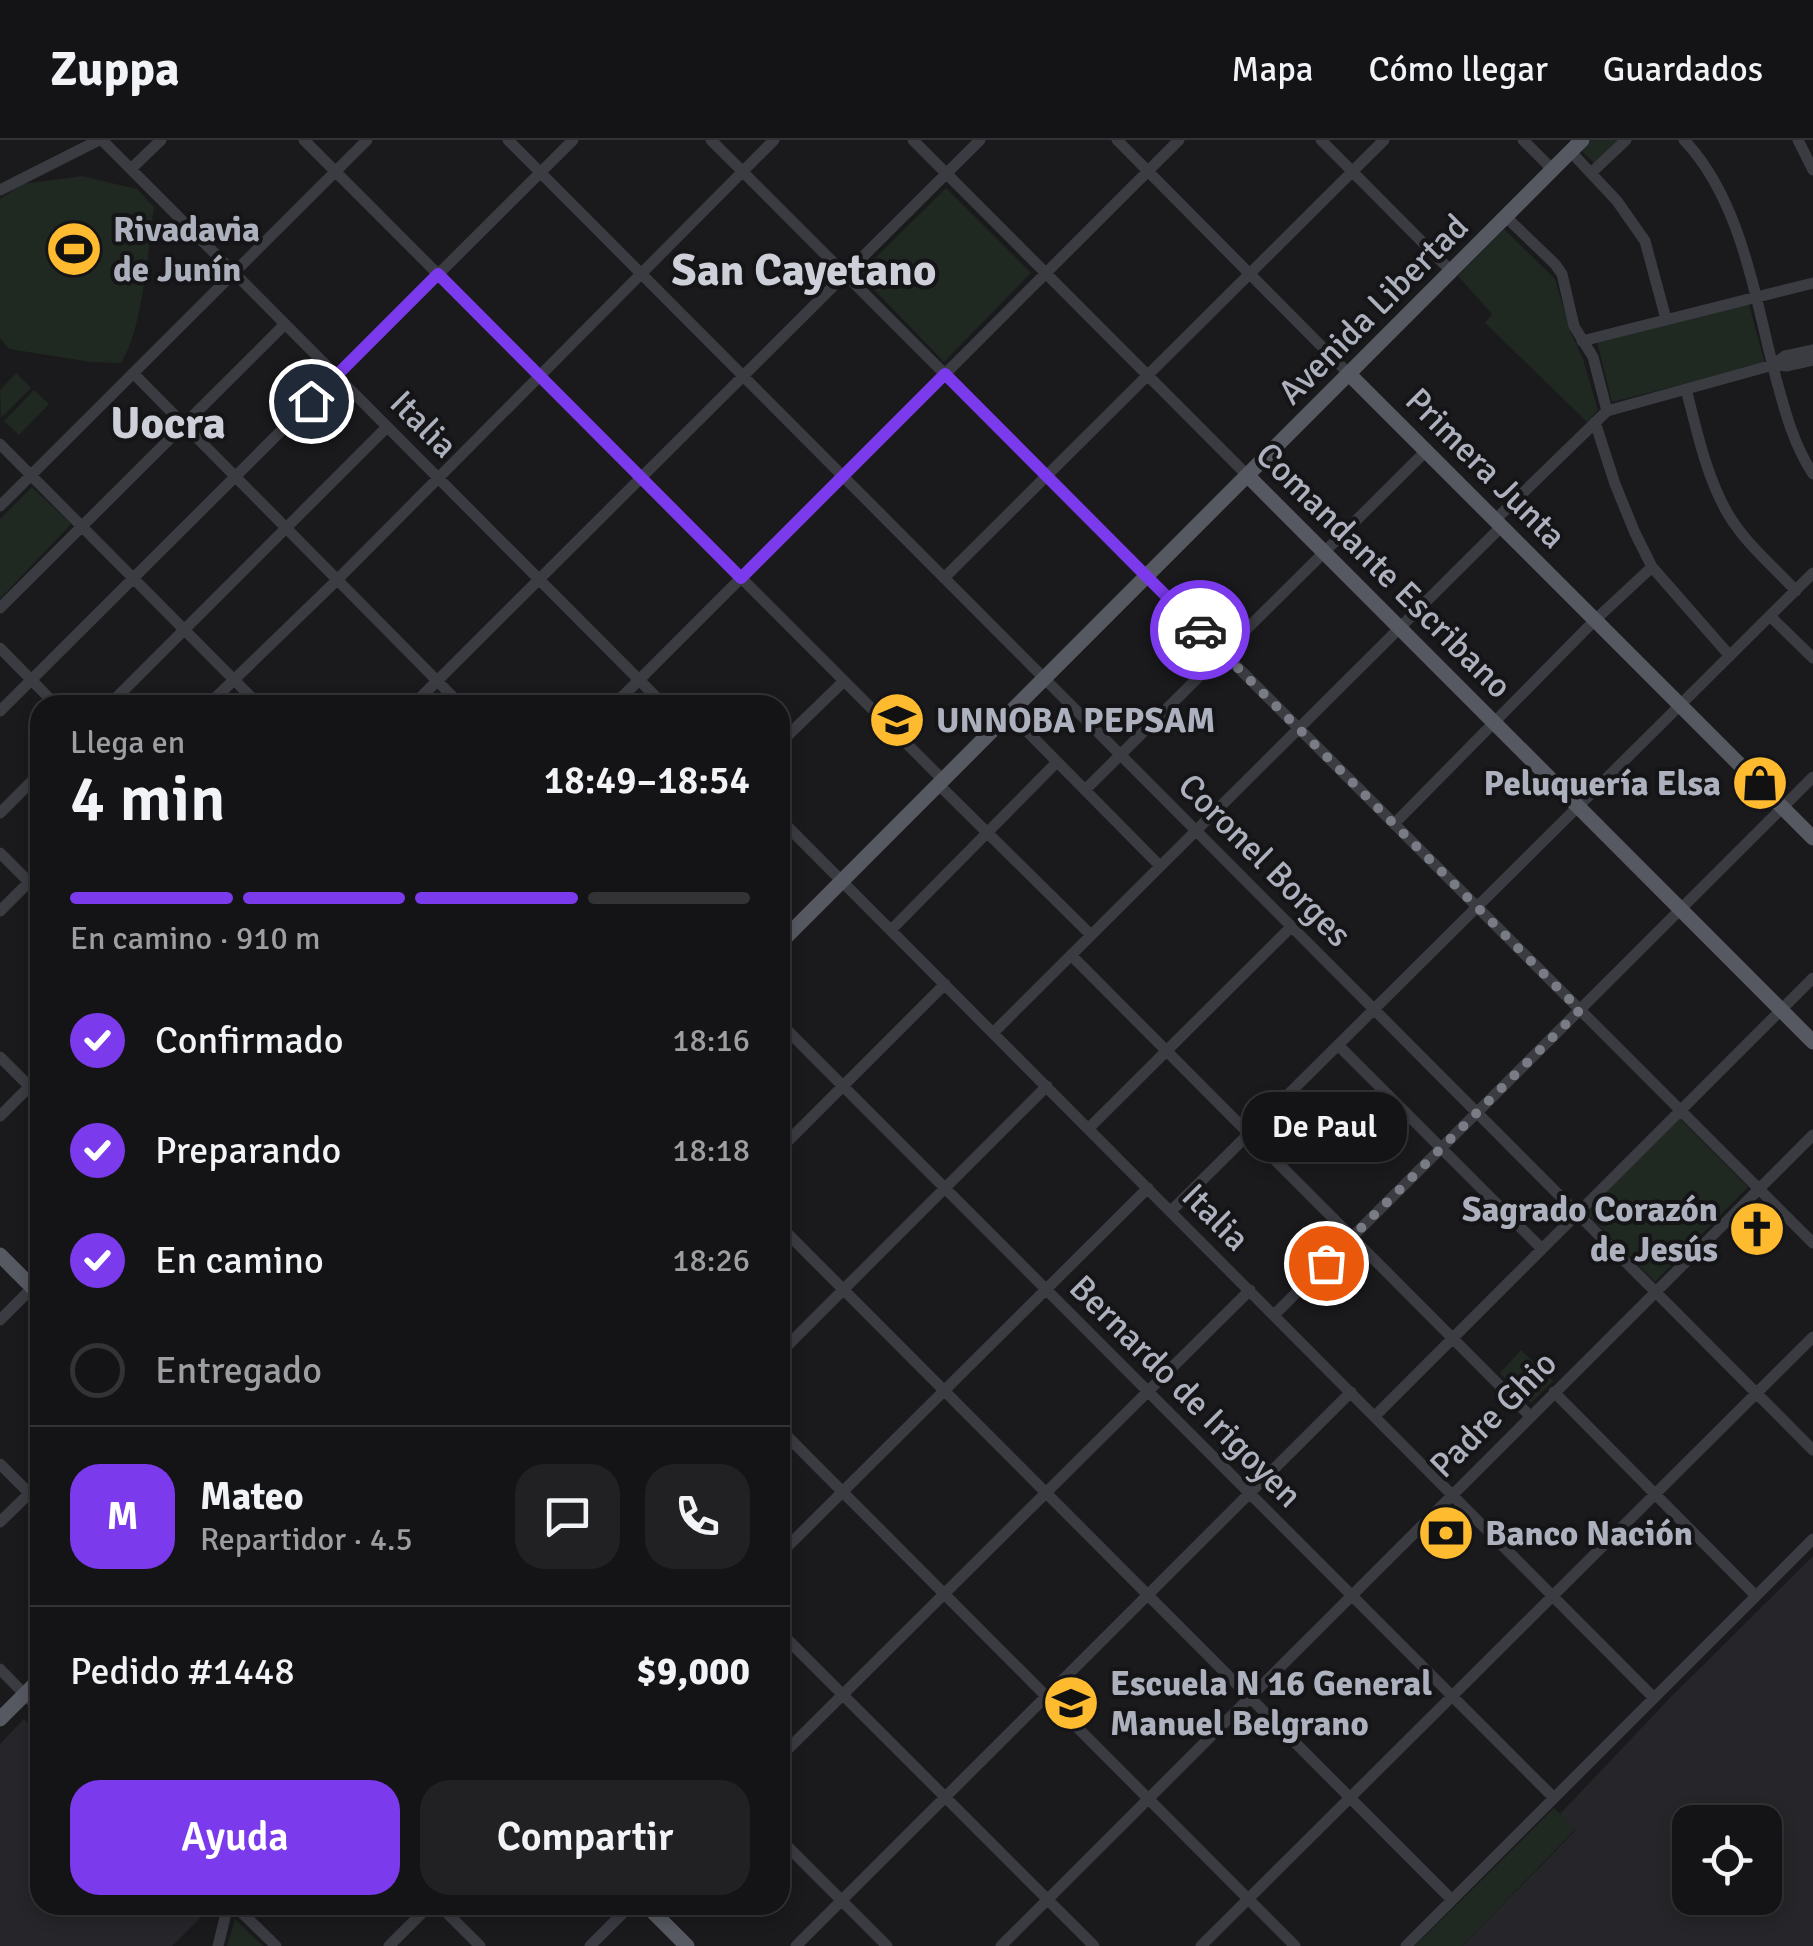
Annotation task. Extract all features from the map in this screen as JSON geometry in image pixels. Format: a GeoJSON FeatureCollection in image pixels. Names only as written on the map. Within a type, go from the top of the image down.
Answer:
{"type":"FeatureCollection","features":[{"type":"Feature","properties":{"kind":"main road","name":"Avenida Libertad"},"geometry":{"type":"LineString","coordinates":[[790,933],[1576,146]]}},
{"type":"Feature","properties":{"kind":"main road","name":"Primera Junta"},"geometry":{"type":"LineString","coordinates":[[1350,375],[1813,838]]}},
{"type":"Feature","properties":{"kind":"main road","name":"Comandante Escribano"},"geometry":{"type":"LineString","coordinates":[[1248,476],[1813,1042]]}},
{"type":"Feature","properties":{"kind":"main road"},"geometry":{"type":"LineString","coordinates":[[0,1255],[30,1282]]}},
{"type":"Feature","properties":{"kind":"main road"},"geometry":{"type":"LineString","coordinates":[[0,1719],[30,1688]]}},
{"type":"Feature","properties":{"kind":"main road"},"geometry":{"type":"LineString","coordinates":[[656,1915],[687,1946]]}},
{"type":"Feature","properties":{"kind":"street","name":"Italia"},"geometry":{"type":"LineString","coordinates":[[101,140],[654,695]]}},
{"type":"Feature","properties":{"kind":"street"},"geometry":{"type":"LineString","coordinates":[[0,190],[101,140]]}},
{"type":"Feature","properties":{"kind":"street"},"geometry":{"type":"LineString","coordinates":[[131,169],[161,140]]}},
{"type":"Feature","properties":{"kind":"street"},"geometry":{"type":"LineString","coordinates":[[304,140],[844,681],[987,833],[1090,935]]}},
{"type":"Feature","properties":{"kind":"street"},"geometry":{"type":"LineString","coordinates":[[0,506],[367,140]]}},
{"type":"Feature","properties":{"kind":"street","name":"Coronel Borges"},"geometry":{"type":"LineString","coordinates":[[508,140],[1813,1450]]}},
{"type":"Feature","properties":{"kind":"street"},"geometry":{"type":"LineString","coordinates":[[0,711],[573,140]]}},
{"type":"Feature","properties":{"kind":"street"},"geometry":{"type":"LineString","coordinates":[[711,140],[1813,1243]]}},
{"type":"Feature","properties":{"kind":"street"},"geometry":{"type":"LineString","coordinates":[[218,695],[336,582],[774,140]]}},
{"type":"Feature","properties":{"kind":"street","name":"Comandante Escribano"},"geometry":{"type":"LineString","coordinates":[[913,140],[1248,476]]}},
{"type":"Feature","properties":{"kind":"street"},"geometry":{"type":"LineString","coordinates":[[423,695],[980,140]]}},
{"type":"Feature","properties":{"kind":"street","name":"Primera Junta"},"geometry":{"type":"LineString","coordinates":[[1117,140],[1350,375]]}},
{"type":"Feature","properties":{"kind":"street"},"geometry":{"type":"LineString","coordinates":[[624,695],[1179,140]]}},
{"type":"Feature","properties":{"kind":"street"},"geometry":{"type":"LineString","coordinates":[[1321,140],[1452,272]]}},
{"type":"Feature","properties":{"kind":"street"},"geometry":{"type":"LineString","coordinates":[[944,578],[1384,140]]}},
{"type":"Feature","properties":{"kind":"street"},"geometry":{"type":"LineString","coordinates":[[1523,140],[1553,170]]}},
{"type":"Feature","properties":{"kind":"street"},"geometry":{"type":"LineString","coordinates":[[1591,172],[1626,140]]}},
{"type":"Feature","properties":{"kind":"street"},"geometry":{"type":"LineString","coordinates":[[1684,140],[1704,163],[1725,201],[1742,248],[1793,438],[1813,474]]}},
{"type":"Feature","properties":{"kind":"street"},"geometry":{"type":"LineString","coordinates":[[1798,140],[1813,170]]}},
{"type":"Feature","properties":{"kind":"street"},"geometry":{"type":"LineString","coordinates":[[1576,146],[1591,172],[1645,241],[1666,319]]}},
{"type":"Feature","properties":{"kind":"street"},"geometry":{"type":"LineString","coordinates":[[1506,217],[1562,274],[1574,326],[1593,357],[1607,411]]}},
{"type":"Feature","properties":{"kind":"street"},"geometry":{"type":"LineString","coordinates":[[1582,341],[1813,284]]}},
{"type":"Feature","properties":{"kind":"street"},"geometry":{"type":"LineString","coordinates":[[0,608],[285,324]]}},
{"type":"Feature","properties":{"kind":"street"},"geometry":{"type":"LineString","coordinates":[[1773,365],[1785,356],[1813,350]]}},
{"type":"Feature","properties":{"kind":"street"},"geometry":{"type":"LineString","coordinates":[[994,1033],[1400,628],[1607,411],[1773,365],[1813,360]]}},
{"type":"Feature","properties":{"kind":"street"},"geometry":{"type":"LineString","coordinates":[[133,373],[450,695]]}},
{"type":"Feature","properties":{"kind":"street"},"geometry":{"type":"LineString","coordinates":[[1686,389],[1708,471],[1727,512],[1796,590]]}},
{"type":"Feature","properties":{"kind":"street"},"geometry":{"type":"LineString","coordinates":[[1595,422],[1622,500],[1652,567],[1730,656]]}},
{"type":"Feature","properties":{"kind":"street"},"geometry":{"type":"LineString","coordinates":[[118,695],[388,427]]}},
{"type":"Feature","properties":{"kind":"street"},"geometry":{"type":"LineString","coordinates":[[0,444],[249,695]]}},
{"type":"Feature","properties":{"kind":"street"},"geometry":{"type":"LineString","coordinates":[[1085,790],[1426,451]]}},
{"type":"Feature","properties":{"kind":"street"},"geometry":{"type":"LineString","coordinates":[[1394,824],[1652,567]]}},
{"type":"Feature","properties":{"kind":"street"},"geometry":{"type":"LineString","coordinates":[[1171,1211],[1813,573]]}},
{"type":"Feature","properties":{"kind":"street"},"geometry":{"type":"LineString","coordinates":[[1770,616],[1813,658]]}},
{"type":"Feature","properties":{"kind":"street"},"geometry":{"type":"LineString","coordinates":[[0,648],[46,695]]}},
{"type":"Feature","properties":{"kind":"street"},"geometry":{"type":"LineString","coordinates":[[790,733],[844,681]]}},
{"type":"Feature","properties":{"kind":"street"},"geometry":{"type":"LineString","coordinates":[[1010,714],[1160,866]]}},
{"type":"Feature","properties":{"kind":"street"},"geometry":{"type":"LineString","coordinates":[[892,930],[1057,762]]}},
{"type":"Feature","properties":{"kind":"street"},"geometry":{"type":"LineString","coordinates":[[1274,1314],[1813,777]]}},
{"type":"Feature","properties":{"kind":"street"},"geometry":{"type":"LineString","coordinates":[[0,813],[30,783]]}},
{"type":"Feature","properties":{"kind":"street","name":"Italia"},"geometry":{"type":"LineString","coordinates":[[790,829],[1654,1698]]}},
{"type":"Feature","properties":{"kind":"street"},"geometry":{"type":"LineString","coordinates":[[0,853],[29,882],[0,910]]}},
{"type":"Feature","properties":{"kind":"street"},"geometry":{"type":"LineString","coordinates":[[1089,1128],[1292,926]]}},
{"type":"Feature","properties":{"kind":"street"},"geometry":{"type":"LineString","coordinates":[[1071,955],[1530,1416]]}},
{"type":"Feature","properties":{"kind":"street"},"geometry":{"type":"LineString","coordinates":[[1375,1416],[1813,978]]}},
{"type":"Feature","properties":{"kind":"street"},"geometry":{"type":"LineString","coordinates":[[790,1139],[945,984]]}},
{"type":"Feature","properties":{"kind":"street","name":"Bernardo de Irigoyen"},"geometry":{"type":"LineString","coordinates":[[790,1033],[1554,1798]]}},
{"type":"Feature","properties":{"kind":"street"},"geometry":{"type":"LineString","coordinates":[[1338,1046],[1542,1249]]}},
{"type":"Feature","properties":{"kind":"street"},"geometry":{"type":"LineString","coordinates":[[0,1057],[30,1086],[0,1116]]}},
{"type":"Feature","properties":{"kind":"street"},"geometry":{"type":"LineString","coordinates":[[790,1343],[1046,1086]]}},
{"type":"Feature","properties":{"kind":"street","name":"Padre Ghio"},"geometry":{"type":"LineString","coordinates":[[1001,1946],[1813,1135]]}},
{"type":"Feature","properties":{"kind":"street"},"geometry":{"type":"LineString","coordinates":[[790,1544],[1148,1188]]}},
{"type":"Feature","properties":{"kind":"street"},"geometry":{"type":"LineString","coordinates":[[790,1236],[1452,1900]]}},
{"type":"Feature","properties":{"kind":"street"},"geometry":{"type":"LineString","coordinates":[[790,1747],[1250,1290]]}},
{"type":"Feature","properties":{"kind":"street"},"geometry":{"type":"LineString","coordinates":[[0,1320],[30,1294]]}},
{"type":"Feature","properties":{"kind":"street"},"geometry":{"type":"LineString","coordinates":[[1201,1946],[1813,1336]]}},
{"type":"Feature","properties":{"kind":"street"},"geometry":{"type":"LineString","coordinates":[[796,1946],[1352,1392]]}},
{"type":"Feature","properties":{"kind":"street"},"geometry":{"type":"LineString","coordinates":[[1554,1392],[1756,1596]]}},
{"type":"Feature","properties":{"kind":"street"},"geometry":{"type":"LineString","coordinates":[[790,1440],[1295,1946]]}},
{"type":"Feature","properties":{"kind":"street"},"geometry":{"type":"LineString","coordinates":[[0,1464],[29,1494],[0,1522]]}},
{"type":"Feature","properties":{"kind":"street"},"geometry":{"type":"LineString","coordinates":[[1406,1946],[1813,1539]]}},
{"type":"Feature","properties":{"kind":"street"},"geometry":{"type":"LineString","coordinates":[[790,1642],[1094,1946]]}},
{"type":"Feature","properties":{"kind":"street"},"geometry":{"type":"LineString","coordinates":[[0,1670],[30,1700]]}},
{"type":"Feature","properties":{"kind":"street"},"geometry":{"type":"LineString","coordinates":[[790,1849],[887,1946]]}},
{"type":"Feature","properties":{"kind":"street"},"geometry":{"type":"LineString","coordinates":[[218,1946],[228,1915]]}},
{"type":"Feature","properties":{"kind":"street"},"geometry":{"type":"LineString","coordinates":[[242,1915],[276,1946]]}},
{"type":"Feature","properties":{"kind":"street"},"geometry":{"type":"LineString","coordinates":[[389,1946],[420,1915]]}},
{"type":"Feature","properties":{"kind":"street"},"geometry":{"type":"LineString","coordinates":[[450,1915],[480,1946]]}},
{"type":"Feature","properties":{"kind":"street"},"geometry":{"type":"LineString","coordinates":[[590,1946],[621,1915]]}},
{"type":"Feature","properties":{"kind":"shaded area"},"geometry":{"type":"Polygon","coordinates":[[[1591,140],[1618,140],[1595,164],[1581,150],[1591,140]]]}},
{"type":"Feature","properties":{"kind":"shaded area","name":"Rivadavia de Junín"},"geometry":{"type":"Polygon","coordinates":[[[82,176],[137,189],[154,207],[140,310],[121,363],[9,349],[0,338],[0,199],[23,184],[82,176]]]}},
{"type":"Feature","properties":{"kind":"shaded area"},"geometry":{"type":"Polygon","coordinates":[[[946,188],[1031,273],[944,362],[859,274],[946,188]]]}},
{"type":"Feature","properties":{"kind":"shaded area"},"geometry":{"type":"Polygon","coordinates":[[[1504,229],[1555,279],[1598,410],[1587,422],[1485,323],[1492,314],[1458,276],[1504,229]]]}},
{"type":"Feature","properties":{"kind":"shaded area"},"geometry":{"type":"Polygon","coordinates":[[[1749,304],[1765,364],[1612,402],[1597,342],[1749,304]]]}},
{"type":"Feature","properties":{"kind":"shaded area"},"geometry":{"type":"Polygon","coordinates":[[[16,373],[31,388],[1,418],[0,390],[16,373]]]}},
{"type":"Feature","properties":{"kind":"shaded area"},"geometry":{"type":"Polygon","coordinates":[[[34,390],[49,404],[19,435],[4,421],[34,390]]]}},
{"type":"Feature","properties":{"kind":"shaded area"},"geometry":{"type":"Polygon","coordinates":[[[32,487],[71,524],[0,599],[0,519],[32,487]]]}},
{"type":"Feature","properties":{"kind":"shaded area"},"geometry":{"type":"Polygon","coordinates":[[[1680,1119],[1748,1187],[1655,1282],[1586,1213],[1680,1119]]]}},
{"type":"Feature","properties":{"kind":"shaded area"},"geometry":{"type":"Polygon","coordinates":[[[1521,1350],[1553,1381],[1531,1403],[1500,1373],[1521,1350]]]}},
{"type":"Feature","properties":{"kind":"shaded area"},"geometry":{"type":"Polygon","coordinates":[[[1813,1556],[1813,1946],[1462,1946],[1576,1830],[1560,1814],[1813,1556]]]}},
{"type":"Feature","properties":{"kind":"shaded area"},"geometry":{"type":"Polygon","coordinates":[[[24,1719],[30,1725],[30,1915],[203,1915],[172,1946],[0,1946],[0,1744],[24,1719]]]}},
{"type":"Feature","properties":{"kind":"shaded area"},"geometry":{"type":"Polygon","coordinates":[[[1554,1808],[1576,1829],[1462,1946],[1415,1946],[1554,1808]]]}},
{"type":"Feature","properties":{"kind":"shaded area"},"geometry":{"type":"Polygon","coordinates":[[[235,1919],[263,1946],[227,1946],[235,1919]]]}},
{"type":"Feature","properties":{"kind":"way so far"},"geometry":{"type":"LineString","coordinates":[[1200,630],[1580,1010],[1326,1263]]}},
{"type":"Feature","properties":{"kind":"place","name":"Rivadavia de Junín"},"geometry":{"type":"Point","coordinates":[74,249]}},
{"type":"Feature","properties":{"kind":"place","name":"UNNOBA PEPSAM"},"geometry":{"type":"Point","coordinates":[897,720]}},
{"type":"Feature","properties":{"kind":"place","name":"Peluquería Elsa"},"geometry":{"type":"Point","coordinates":[1760,783]}},
{"type":"Feature","properties":{"kind":"place","name":"Sagrado Corazón de Jesús"},"geometry":{"type":"Point","coordinates":[1757,1229]}},
{"type":"Feature","properties":{"kind":"place","name":"De Paul"},"geometry":{"type":"Point","coordinates":[1326,1263]}},
{"type":"Feature","properties":{"kind":"place","name":"Banco Nación"},"geometry":{"type":"Point","coordinates":[1446,1533]}},
{"type":"Feature","properties":{"kind":"place","name":"Escuela N 16 General Manuel Belgrano"},"geometry":{"type":"Point","coordinates":[1071,1703]}},
{"type":"Feature","properties":{"kind":"district","name":"San Cayetano"},"geometry":{"type":"Point","coordinates":[804,269]}},
{"type":"Feature","properties":{"kind":"district","name":"Uocra"},"geometry":{"type":"Point","coordinates":[168,422]}},
{"type":"Feature","properties":{"kind":"route"},"geometry":{"type":"LineString","coordinates":[[311,401],[438,274],[741,578],[945,374],[1200,630]]}}]}
